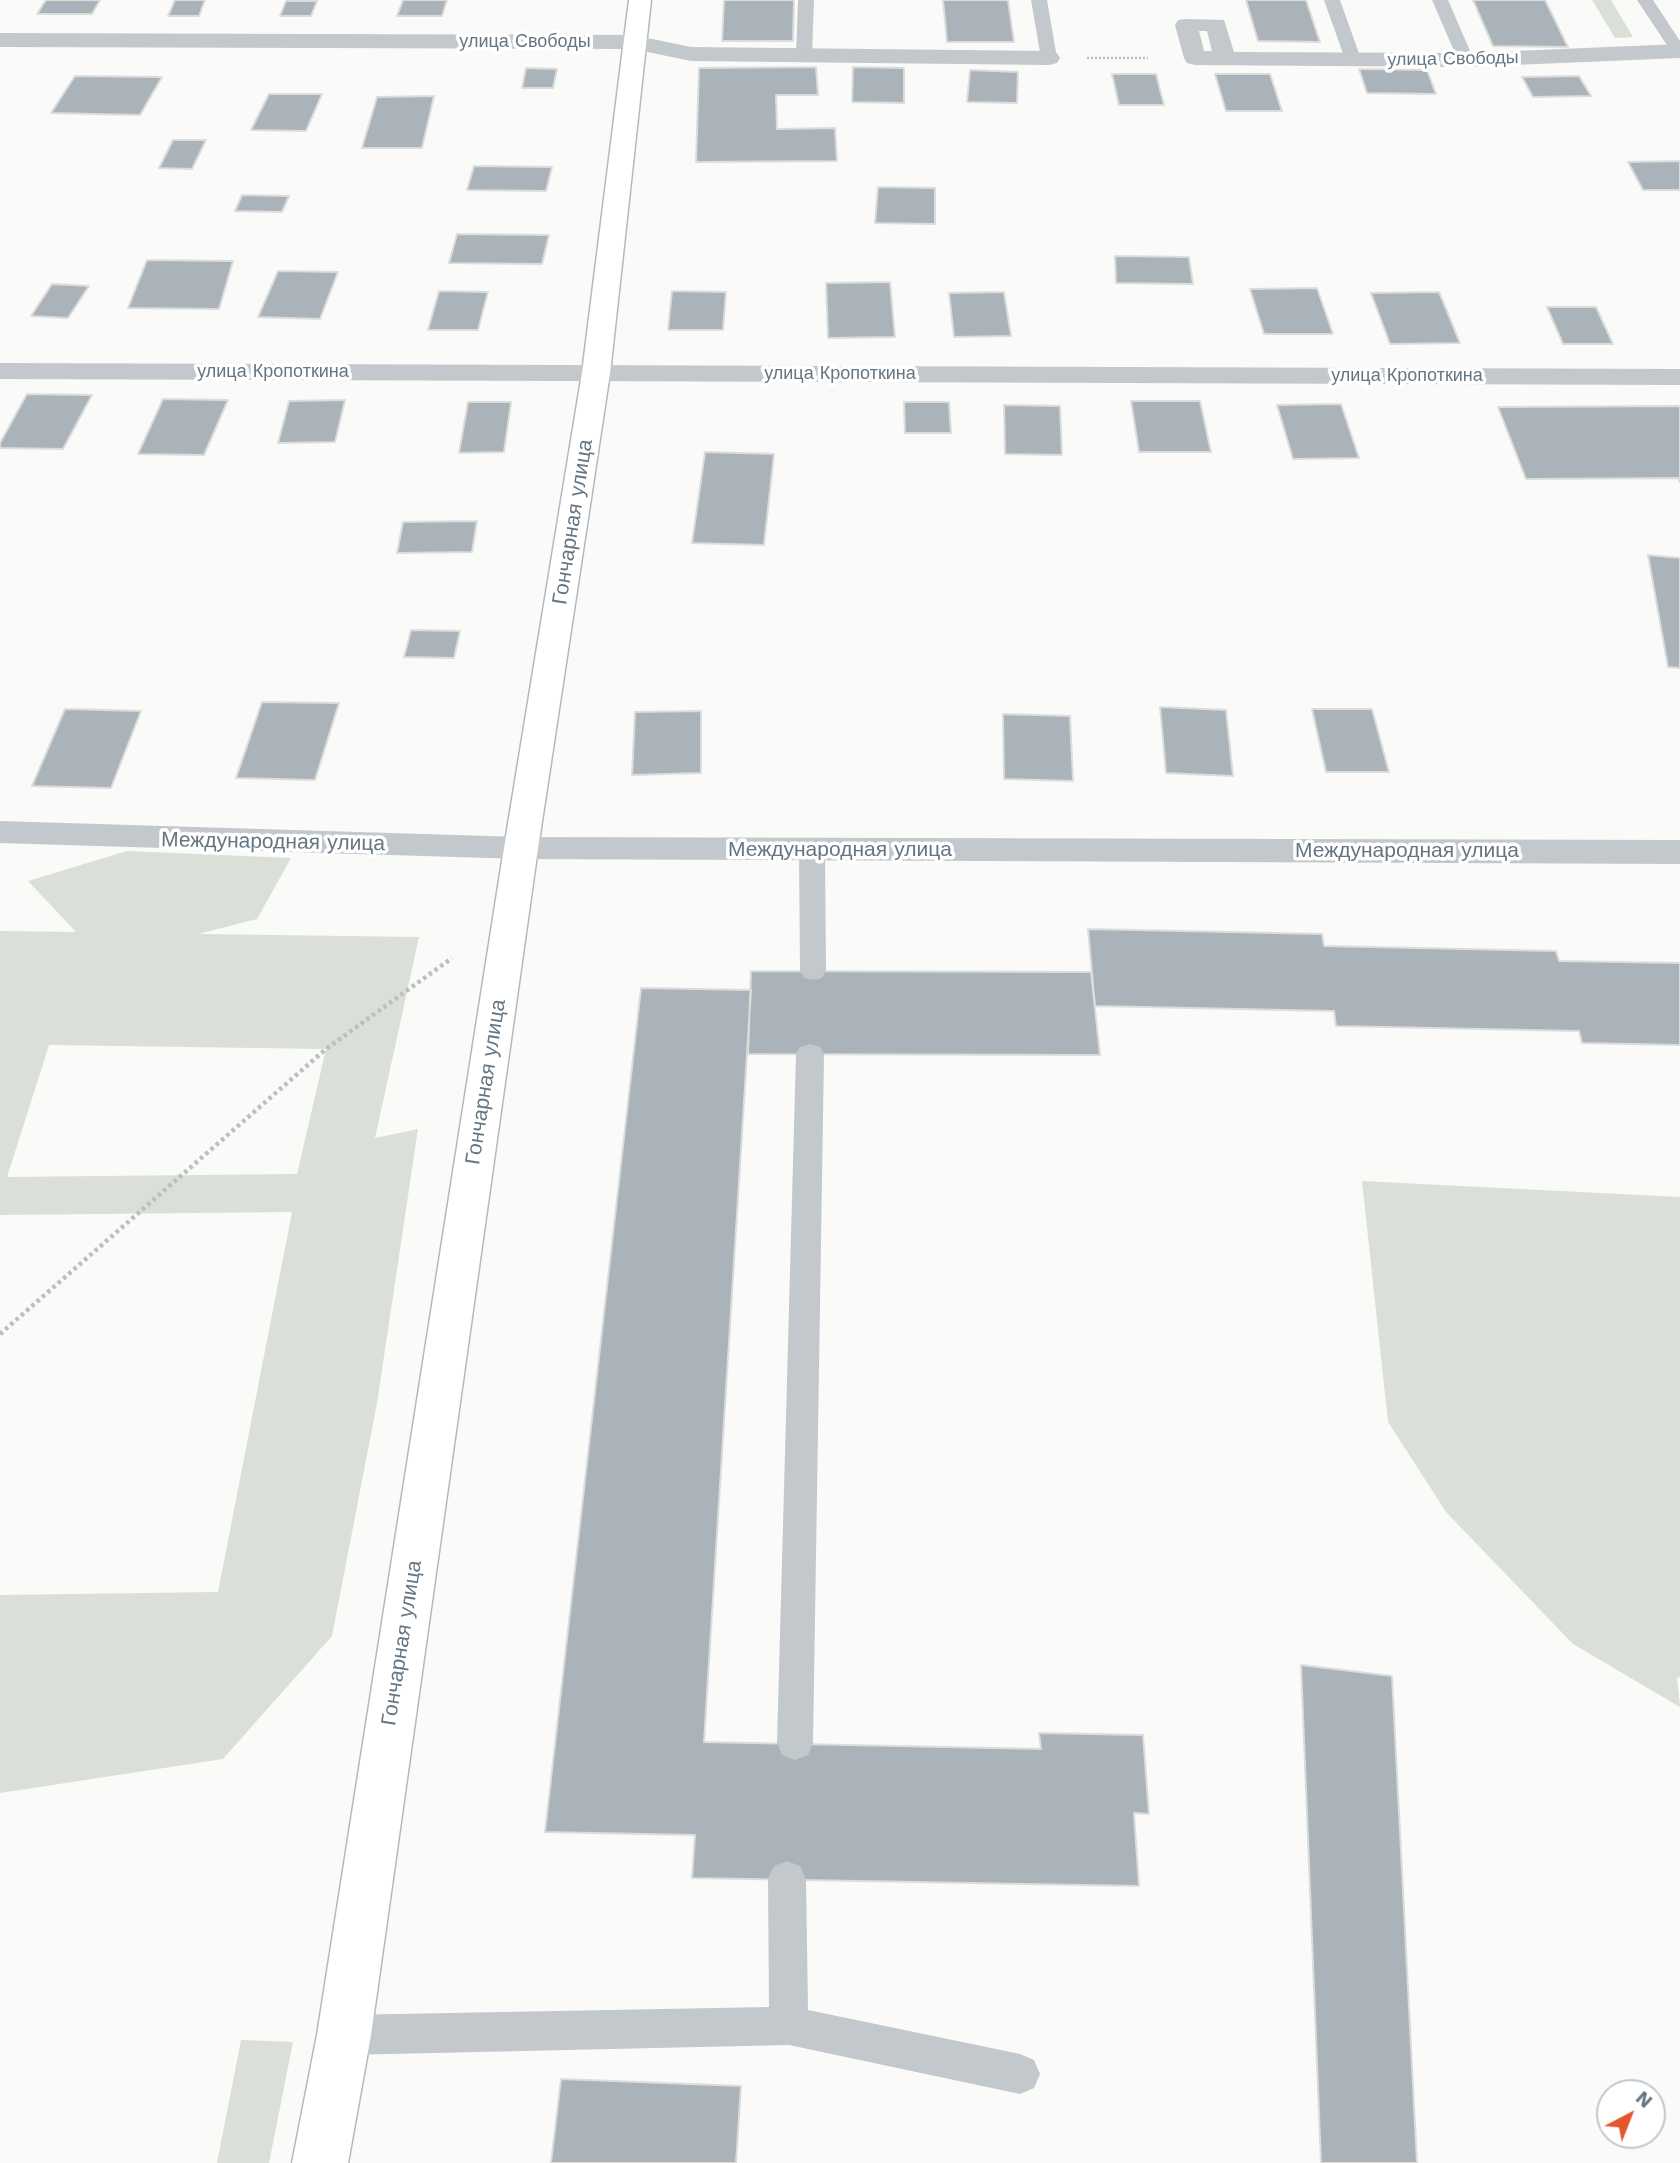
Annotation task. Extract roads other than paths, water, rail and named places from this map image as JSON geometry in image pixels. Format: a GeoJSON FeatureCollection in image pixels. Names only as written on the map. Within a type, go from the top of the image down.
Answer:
{"type":"FeatureCollection","features":[{"type":"Feature","properties":{"kind":"street","name":"Гончарная улица"},"geometry":{"type":"LineString","coordinates":[[320,2163],[344,2035],[521,848],[596,373],[640,0]]}},
{"type":"Feature","properties":{"kind":"street","name":"улица Свободы"},"geometry":{"type":"LineString","coordinates":[[1225,58],[1216,25],[1186,25],[1195,58],[1466,60],[1680,51]]}},
{"type":"Feature","properties":{"kind":"street","name":"улица Свободы"},"geometry":{"type":"LineString","coordinates":[[0,40],[634,42],[691,54],[1049,58]]}},
{"type":"Feature","properties":{"kind":"street","name":"улица Кропоткина"},"geometry":{"type":"LineString","coordinates":[[0,371],[1680,377]]}},
{"type":"Feature","properties":{"kind":"street","name":"Международная улица"},"geometry":{"type":"LineString","coordinates":[[0,832],[521,848],[1680,852]]}},
{"type":"Feature","properties":{"kind":"lane"},"geometry":{"type":"LineString","coordinates":[[804,55],[806,0]]}},
{"type":"Feature","properties":{"kind":"lane"},"geometry":{"type":"LineString","coordinates":[[1039,0],[1049,58]]}},
{"type":"Feature","properties":{"kind":"lane"},"geometry":{"type":"LineString","coordinates":[[1332,0],[1353,60]]}},
{"type":"Feature","properties":{"kind":"lane"},"geometry":{"type":"LineString","coordinates":[[1440,0],[1466,60]]}},
{"type":"Feature","properties":{"kind":"lane"},"geometry":{"type":"LineString","coordinates":[[1645,0],[1680,51]]}},
{"type":"Feature","properties":{"kind":"lane"},"geometry":{"type":"LineString","coordinates":[[812,850],[813,971]]}},
{"type":"Feature","properties":{"kind":"lane"},"geometry":{"type":"LineString","coordinates":[[795,1743],[810,1055]]}},
{"type":"Feature","properties":{"kind":"lane"},"geometry":{"type":"LineString","coordinates":[[787,1879],[789,2026]]}},
{"type":"Feature","properties":{"kind":"lane"},"geometry":{"type":"LineString","coordinates":[[344,2035],[789,2026],[1020,2074]]}}]}
